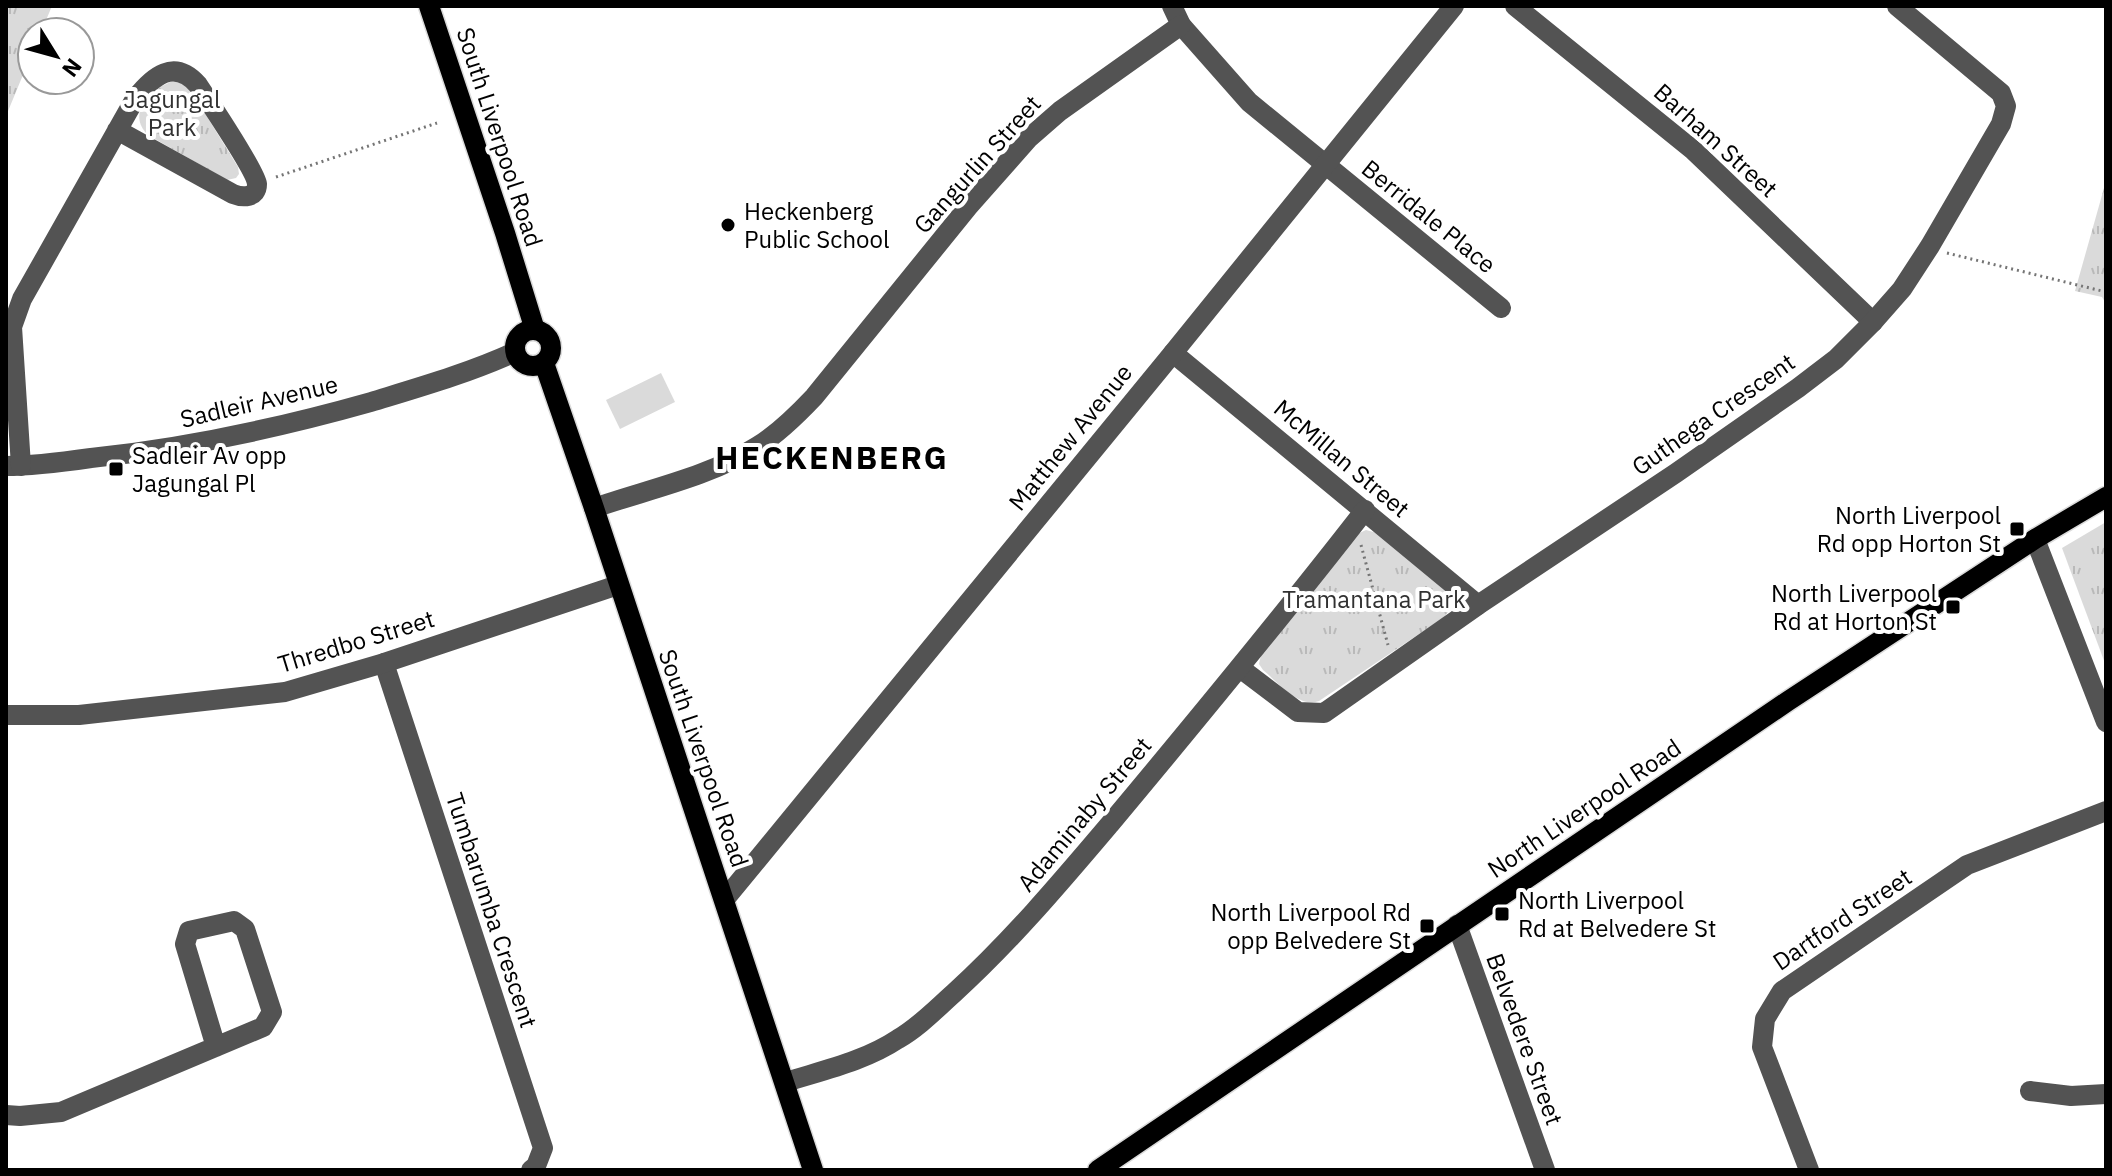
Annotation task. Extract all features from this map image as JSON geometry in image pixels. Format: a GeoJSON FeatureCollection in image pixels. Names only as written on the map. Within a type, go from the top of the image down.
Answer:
{"type":"FeatureCollection","features":[{"type":"Feature","properties":{"kind":"main road","name":"South Liverpool Road"},"geometry":{"type":"LineString","coordinates":[[429,6],[535,330]]}},
{"type":"Feature","properties":{"kind":"main road"},"geometry":{"type":"LineString","coordinates":[[535,330],[546,335],[552,347],[548,359],[537,366],[525,365],[515,352],[521,334],[535,330]]}},
{"type":"Feature","properties":{"kind":"main road","name":"South Liverpool Road"},"geometry":{"type":"LineString","coordinates":[[544,363],[813,1170]]}},
{"type":"Feature","properties":{"kind":"main road","name":"North Liverpool Road"},"geometry":{"type":"LineString","coordinates":[[1098,1170],[1775,710],[2035,539],[2106,497]]}},
{"type":"Feature","properties":{"kind":"street","name":"Matthew Avenue"},"geometry":{"type":"LineString","coordinates":[[725,899],[1454,6]]}},
{"type":"Feature","properties":{"kind":"street","name":"Barham Street"},"geometry":{"type":"LineString","coordinates":[[1515,6],[1693,150],[1873,322]]}},
{"type":"Feature","properties":{"kind":"street","name":"Guthega Crescent"},"geometry":{"type":"LineString","coordinates":[[1240,668],[1298,712],[1324,713],[1798,388],[1836,359],[1873,322],[1902,289],[1930,246],[2001,124],[2006,106],[2001,93],[1897,6]]}},
{"type":"Feature","properties":{"kind":"street","name":"Berridale Place"},"geometry":{"type":"LineString","coordinates":[[1177,16],[1249,102],[1501,308]]}},
{"type":"Feature","properties":{"kind":"street","name":"Gangurlin Street"},"geometry":{"type":"LineString","coordinates":[[594,508],[722,466],[759,446],[789,423],[1029,138],[1177,16]]}},
{"type":"Feature","properties":{"kind":"street"},"geometry":{"type":"LineString","coordinates":[[13,466],[12,327],[15,315],[117,130],[144,87],[164,73],[182,72],[191,77],[250,168],[257,183],[255,192],[242,197],[233,194],[117,130]]}},
{"type":"Feature","properties":{"kind":"street","name":"Sadleir Avenue"},"geometry":{"type":"LineString","coordinates":[[13,466],[132,454],[264,430],[479,369],[515,352]]}},
{"type":"Feature","properties":{"kind":"street","name":"McMillan Street"},"geometry":{"type":"LineString","coordinates":[[1173,353],[1478,605]]}},
{"type":"Feature","properties":{"kind":"street","name":"Adaminaby Street"},"geometry":{"type":"LineString","coordinates":[[786,1082],[873,1053],[899,1039],[962,986],[1033,914],[1240,668],[1365,510]]}},
{"type":"Feature","properties":{"kind":"street"},"geometry":{"type":"LineString","coordinates":[[2035,539],[2106,722]]}},
{"type":"Feature","properties":{"kind":"street","name":"Thredbo Street"},"geometry":{"type":"LineString","coordinates":[[6,715],[79,715],[285,692],[384,663],[618,585]]}},
{"type":"Feature","properties":{"kind":"street","name":"Tumbarumba Crescent"},"geometry":{"type":"LineString","coordinates":[[384,663],[543,1148],[536,1166],[531,1170]]}},
{"type":"Feature","properties":{"kind":"street","name":"Dartford Street"},"geometry":{"type":"LineString","coordinates":[[1809,1170],[1762,1047],[1765,1019],[1782,991],[1967,865],[2106,811]]}},
{"type":"Feature","properties":{"kind":"street"},"geometry":{"type":"LineString","coordinates":[[6,1115],[61,1112],[216,1047],[263,1027],[272,1012],[245,929],[234,921],[189,931],[185,944],[216,1047]]}},
{"type":"Feature","properties":{"kind":"street","name":"Belvedere Street"},"geometry":{"type":"LineString","coordinates":[[1457,925],[1545,1170]]}},
{"type":"Feature","properties":{"kind":"street"},"geometry":{"type":"LineString","coordinates":[[2030,1091],[2071,1096],[2106,1094]]}},
{"type":"Feature","properties":{"kind":"path"},"geometry":{"type":"LineString","coordinates":[[257,183],[437,123]]}},
{"type":"Feature","properties":{"kind":"path"},"geometry":{"type":"LineString","coordinates":[[1930,246],[1951,254],[2106,292]]}},
{"type":"Feature","properties":{"kind":"path"},"geometry":{"type":"LineString","coordinates":[[1352,527],[1362,539],[1394,664]]}},
{"type":"Feature","properties":{"kind":"green space"},"geometry":{"type":"Polygon","coordinates":[[[6,6],[52,6],[48,16],[16,16],[16,92],[6,116],[6,6]]]}},
{"type":"Feature","properties":{"kind":"green space","name":"Jagungal Park"},"geometry":{"type":"Polygon","coordinates":[[[174,81],[190,89],[238,167],[236,178],[227,180],[148,135],[142,127],[139,118],[144,102],[157,89],[174,81]]]}},
{"type":"Feature","properties":{"kind":"green space"},"geometry":{"type":"Polygon","coordinates":[[[2106,181],[2106,304],[2102,297],[2075,291],[2106,181]]]}},
{"type":"Feature","properties":{"kind":"green space"},"geometry":{"type":"Polygon","coordinates":[[[661,373],[675,402],[620,429],[606,400],[661,373]]]}},
{"type":"Feature","properties":{"kind":"green space"},"geometry":{"type":"Polygon","coordinates":[[[2106,522],[2106,666],[2062,548],[2106,522]]]}},
{"type":"Feature","properties":{"kind":"green space","name":"Tramantana Park"},"geometry":{"type":"Polygon","coordinates":[[[1366,530],[1381,534],[1453,595],[1452,605],[1443,618],[1319,701],[1296,698],[1263,670],[1259,664],[1262,650],[1355,535],[1366,530]]]}},
{"type":"Feature","properties":{"kind":"place","name":"Heckenberg Public School"},"geometry":{"type":"Point","coordinates":[728,225]}},
{"type":"Feature","properties":{"kind":"place","name":"Sadleir Av opp Jagungal Pl"},"geometry":{"type":"Point","coordinates":[116,469]}},
{"type":"Feature","properties":{"kind":"place","name":"North Liverpool Rd opp Horton St"},"geometry":{"type":"Point","coordinates":[2017,529]}},
{"type":"Feature","properties":{"kind":"place","name":"North Liverpool Rd at Horton St"},"geometry":{"type":"Point","coordinates":[1953,607]}},
{"type":"Feature","properties":{"kind":"place","name":"North Liverpool Rd at Belvedere St"},"geometry":{"type":"Point","coordinates":[1502,914]}},
{"type":"Feature","properties":{"kind":"place","name":"North Liverpool Rd opp Belvedere St"},"geometry":{"type":"Point","coordinates":[1427,926]}},
{"type":"Feature","properties":{"kind":"district","name":"HECKENBERG"},"geometry":{"type":"Point","coordinates":[832,457]}}]}
